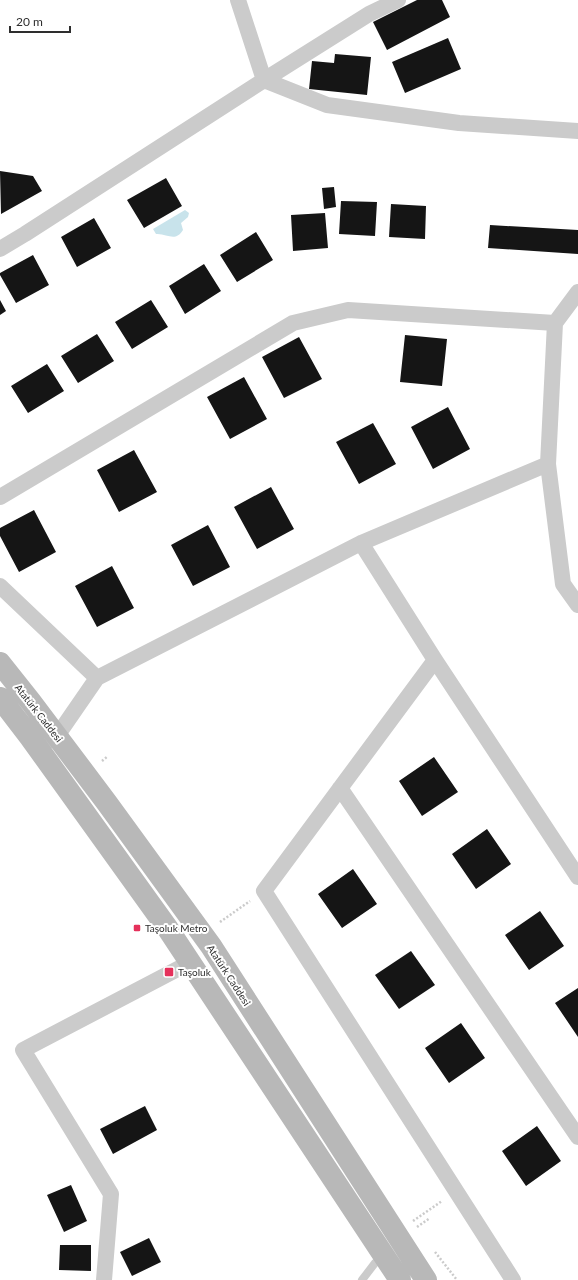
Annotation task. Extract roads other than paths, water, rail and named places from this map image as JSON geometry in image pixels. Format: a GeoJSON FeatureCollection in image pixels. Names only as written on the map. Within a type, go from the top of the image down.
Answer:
{"type":"FeatureCollection","features":[{"type":"Feature","properties":{"kind":"main road","name":"Atatürk Caddesi"},"geometry":{"type":"LineString","coordinates":[[0,663],[57,736],[203,935],[426,1280]]}},
{"type":"Feature","properties":{"kind":"main road"},"geometry":{"type":"LineString","coordinates":[[0,698],[133,879],[190,962],[400,1280]]}},
{"type":"Feature","properties":{"kind":"street"},"geometry":{"type":"LineString","coordinates":[[238,0],[264,80]]}},
{"type":"Feature","properties":{"kind":"street"},"geometry":{"type":"LineString","coordinates":[[0,249],[369,14],[398,0]]}},
{"type":"Feature","properties":{"kind":"street"},"geometry":{"type":"LineString","coordinates":[[264,80],[327,105],[459,123],[578,131]]}},
{"type":"Feature","properties":{"kind":"street"},"geometry":{"type":"LineString","coordinates":[[578,292],[555,323],[548,464],[563,584],[578,605]]}},
{"type":"Feature","properties":{"kind":"street"},"geometry":{"type":"LineString","coordinates":[[0,497],[293,323],[348,310],[555,323]]}},
{"type":"Feature","properties":{"kind":"street"},"geometry":{"type":"LineString","coordinates":[[38,748],[57,736],[97,678],[361,543],[548,464]]}},
{"type":"Feature","properties":{"kind":"street"},"geometry":{"type":"LineString","coordinates":[[361,543],[578,877]]}},
{"type":"Feature","properties":{"kind":"street"},"geometry":{"type":"LineString","coordinates":[[0,586],[97,678]]}},
{"type":"Feature","properties":{"kind":"street"},"geometry":{"type":"LineString","coordinates":[[436,660],[264,891],[513,1280]]}},
{"type":"Feature","properties":{"kind":"street"},"geometry":{"type":"LineString","coordinates":[[340,788],[578,1138]]}},
{"type":"Feature","properties":{"kind":"street"},"geometry":{"type":"LineString","coordinates":[[104,1280],[111,1194],[23,1050],[190,962]]}},
{"type":"Feature","properties":{"kind":"lane"},"geometry":{"type":"LineString","coordinates":[[362,1280],[375,1263],[384,1257]]}},
{"type":"Feature","properties":{"kind":"water"},"geometry":{"type":"Polygon","coordinates":[[[185,210],[189,213],[188,217],[181,223],[183,230],[180,234],[174,237],[156,234],[153,229],[185,210]]]}},
{"type":"Feature","properties":{"kind":"place","name":"Taşoluk Metro"},"geometry":{"type":"Point","coordinates":[137,928]}},
{"type":"Feature","properties":{"kind":"place","name":"Taşoluk"},"geometry":{"type":"Point","coordinates":[169,972]}}]}
